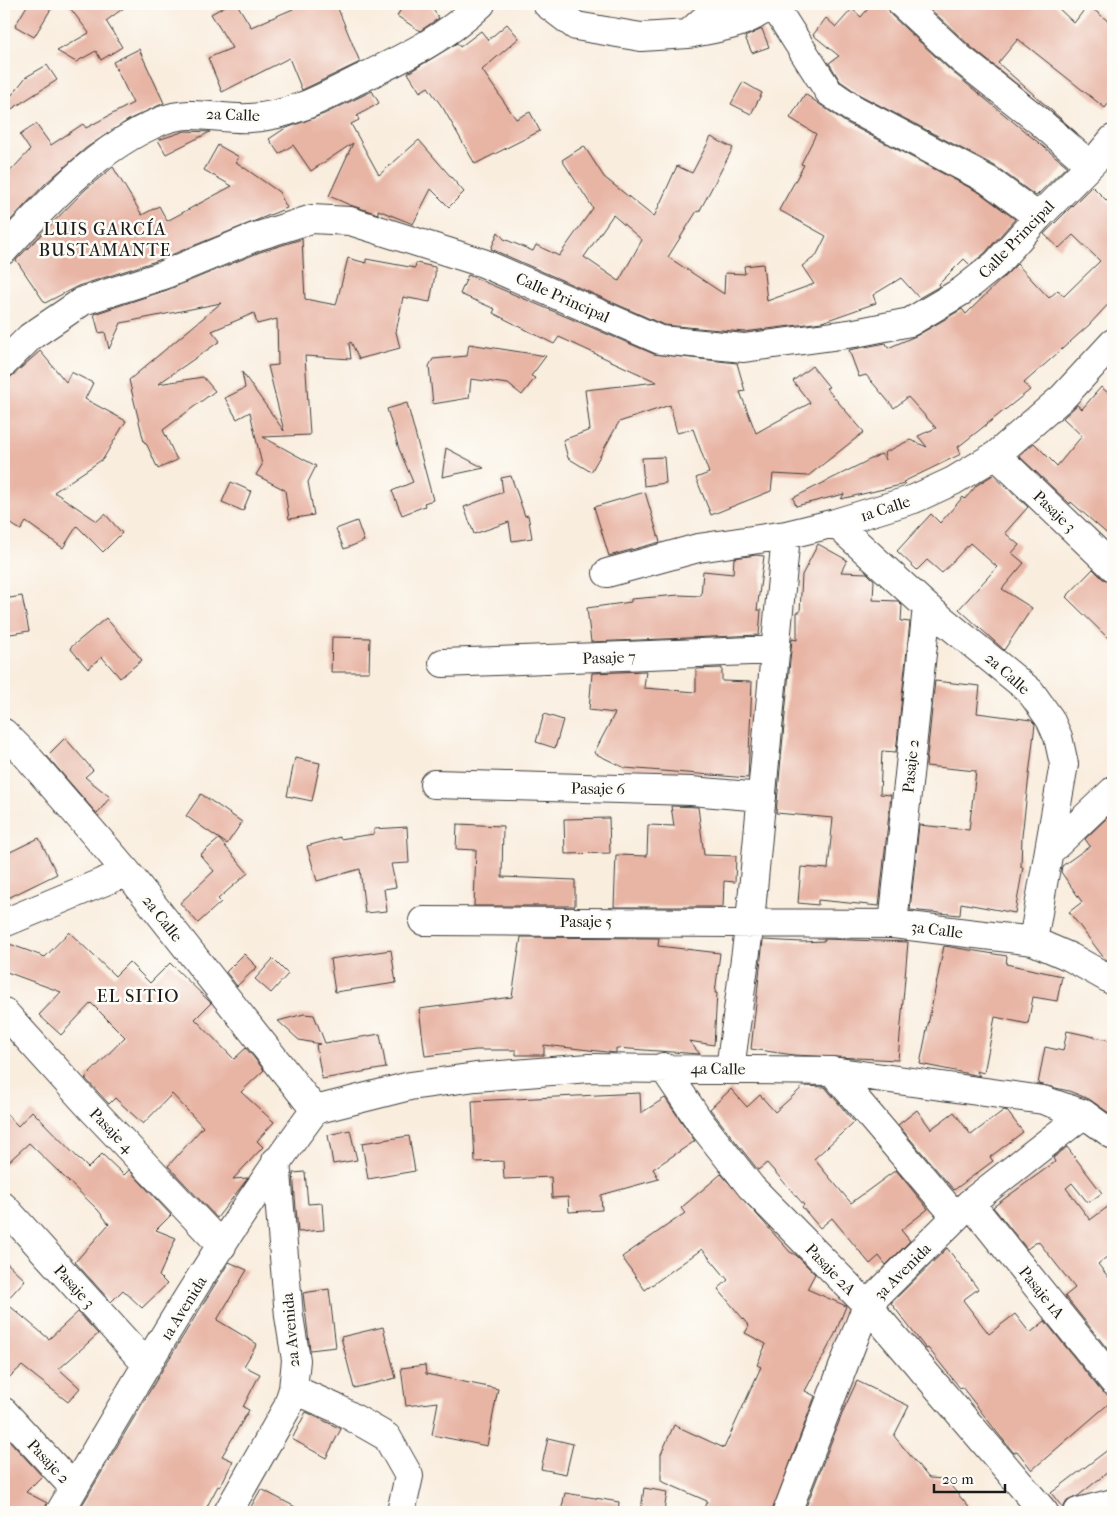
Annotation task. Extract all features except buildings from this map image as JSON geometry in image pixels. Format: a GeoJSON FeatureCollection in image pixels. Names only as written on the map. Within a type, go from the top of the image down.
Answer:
{"type":"FeatureCollection","features":[{"type":"Feature","properties":{"kind":"street","name":"2a Calle"},"geometry":{"type":"LineString","coordinates":[[4,250],[62,189],[120,142],[162,120],[192,113],[250,118],[296,111],[427,46],[459,25],[481,4]]}},
{"type":"Feature","properties":{"kind":"street"},"geometry":{"type":"LineString","coordinates":[[547,4],[576,26],[641,38],[688,34],[734,25],[754,18],[772,4],[829,92],[852,108],[988,180],[1038,216]]}},
{"type":"Feature","properties":{"kind":"street"},"geometry":{"type":"LineString","coordinates":[[688,34],[721,4]]}},
{"type":"Feature","properties":{"kind":"street"},"geometry":{"type":"LineString","coordinates":[[902,4],[961,59],[1038,120],[1103,159]]}},
{"type":"Feature","properties":{"kind":"street","name":"Calle Principal"},"geometry":{"type":"LineString","coordinates":[[4,363],[30,337],[83,302],[161,276],[255,237],[312,219],[350,221],[483,263],[660,340],[744,348],[855,333],[910,322],[962,291],[996,264],[1038,216],[1103,159]]}},
{"type":"Feature","properties":{"kind":"street","name":"1a Calle"},"geometry":{"type":"LineString","coordinates":[[606,573],[698,548],[786,535],[836,523],[914,499],[953,481],[996,455],[1063,397],[1112,348]]}},
{"type":"Feature","properties":{"kind":"street","name":"Pasaje 3"},"geometry":{"type":"LineString","coordinates":[[996,455],[1113,567]]}},
{"type":"Feature","properties":{"kind":"street","name":"2a Calle"},"geometry":{"type":"LineString","coordinates":[[836,523],[927,607],[1030,691],[1050,719],[1058,737],[1064,764],[1033,941]]}},
{"type":"Feature","properties":{"kind":"street"},"geometry":{"type":"LineString","coordinates":[[730,1069],[750,922],[786,535]]}},
{"type":"Feature","properties":{"kind":"street","name":"Pasaje 2"},"geometry":{"type":"LineString","coordinates":[[893,924],[927,607]]}},
{"type":"Feature","properties":{"kind":"street","name":"Pasaje 7"},"geometry":{"type":"LineString","coordinates":[[443,664],[776,650]]}},
{"type":"Feature","properties":{"kind":"street","name":"2a Calle"},"geometry":{"type":"LineString","coordinates":[[4,733],[15,760],[127,872],[315,1110]]}},
{"type":"Feature","properties":{"kind":"street","name":"Pasaje 6"},"geometry":{"type":"LineString","coordinates":[[434,784],[691,791],[762,797]]}},
{"type":"Feature","properties":{"kind":"street"},"geometry":{"type":"LineString","coordinates":[[1050,851],[1113,791]]}},
{"type":"Feature","properties":{"kind":"street"},"geometry":{"type":"LineString","coordinates":[[4,924],[127,872]]}},
{"type":"Feature","properties":{"kind":"street","name":"Pasaje 5"},"geometry":{"type":"LineString","coordinates":[[423,921],[750,922]]}},
{"type":"Feature","properties":{"kind":"street","name":"3a Calle"},"geometry":{"type":"LineString","coordinates":[[750,922],[893,924],[1033,941],[1111,976]]}},
{"type":"Feature","properties":{"kind":"street","name":"Pasaje 4"},"geometry":{"type":"LineString","coordinates":[[4,1012],[90,1108],[222,1246]]}},
{"type":"Feature","properties":{"kind":"street","name":"4a Calle"},"geometry":{"type":"LineString","coordinates":[[315,1110],[410,1086],[476,1077],[589,1068],[663,1067],[832,1071],[1043,1100],[1084,1114],[1113,1135]]}},
{"type":"Feature","properties":{"kind":"street","name":"Pasaje 2A"},"geometry":{"type":"LineString","coordinates":[[663,1067],[700,1122],[751,1187],[867,1305],[1044,1512]]}},
{"type":"Feature","properties":{"kind":"street","name":"Pasaje 1A"},"geometry":{"type":"LineString","coordinates":[[832,1071],[963,1210],[1113,1381]]}},
{"type":"Feature","properties":{"kind":"street","name":"1a Avenida"},"geometry":{"type":"LineString","coordinates":[[60,1512],[147,1365],[222,1246],[276,1162],[315,1110]]}},
{"type":"Feature","properties":{"kind":"street","name":"3a Avenida"},"geometry":{"type":"LineString","coordinates":[[787,1512],[867,1305],[963,1210],[1084,1114]]}},
{"type":"Feature","properties":{"kind":"street","name":"2a Avenida"},"geometry":{"type":"LineString","coordinates":[[228,1512],[287,1408],[293,1389],[296,1360],[289,1316],[276,1162]]}},
{"type":"Feature","properties":{"kind":"street","name":"Pasaje 3"},"geometry":{"type":"LineString","coordinates":[[4,1207],[147,1365]]}},
{"type":"Feature","properties":{"kind":"street"},"geometry":{"type":"LineString","coordinates":[[293,1389],[338,1409],[387,1437],[409,1476],[401,1512]]}},
{"type":"Feature","properties":{"kind":"street","name":"Pasaje 2"},"geometry":{"type":"LineString","coordinates":[[4,1412],[74,1488]]}},
{"type":"Feature","properties":{"kind":"street"},"geometry":{"type":"LineString","coordinates":[[1078,1512],[1113,1503]]}},
{"type":"Feature","properties":{"kind":"district","name":"LUIS GARCÍA BUSTAMANTE"},"geometry":{"type":"Point","coordinates":[105,239]}},
{"type":"Feature","properties":{"kind":"district","name":"EL SITIO"},"geometry":{"type":"Point","coordinates":[138,996]}}]}
